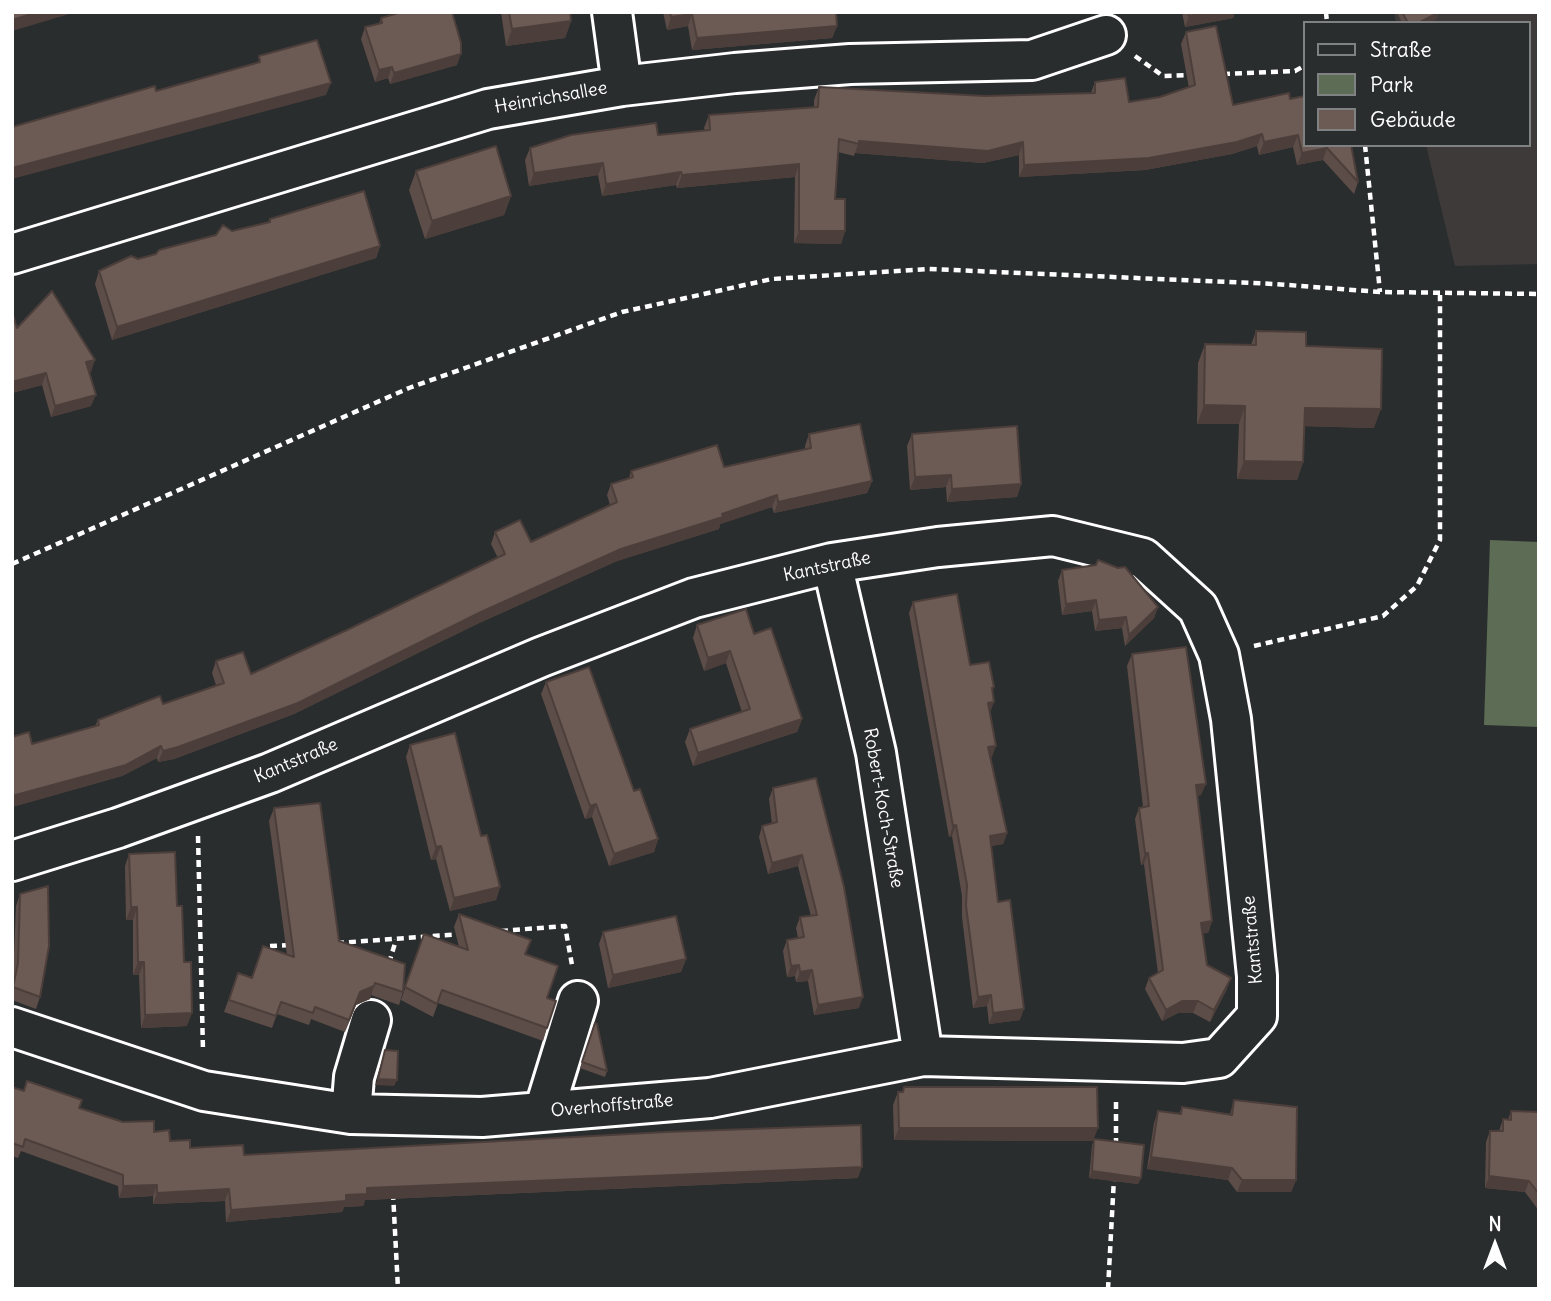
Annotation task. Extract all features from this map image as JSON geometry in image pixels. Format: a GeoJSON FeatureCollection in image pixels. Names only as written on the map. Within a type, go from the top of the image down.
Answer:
{"type":"FeatureCollection","features":[{"type":"Feature","properties":{"kind":"street"},"geometry":{"type":"LineString","coordinates":[[612,12],[622,86]]}},
{"type":"Feature","properties":{"kind":"street","name":"Heinrichsallee"},"geometry":{"type":"LineString","coordinates":[[12,254],[488,109],[622,86],[850,64],[1032,60],[1106,35]]}},
{"type":"Feature","properties":{"kind":"street","name":"Kantstraße"},"geometry":{"type":"LineString","coordinates":[[12,860],[197,800],[270,773],[541,657],[694,598],[832,563],[938,547],[1053,536],[1143,558],[1198,608],[1219,654],[1231,719],[1257,976],[1256,1016],[1219,1058]]}},
{"type":"Feature","properties":{"kind":"street","name":"Robert-Koch-Straße"},"geometry":{"type":"LineString","coordinates":[[832,563],[876,753],[923,1056]]}},
{"type":"Feature","properties":{"kind":"street"},"geometry":{"type":"LineString","coordinates":[[544,1111],[578,1001]]}},
{"type":"Feature","properties":{"kind":"street"},"geometry":{"type":"LineString","coordinates":[[351,1114],[354,1077],[372,1020]]}},
{"type":"Feature","properties":{"kind":"street","name":"Overhoffstraße"},"geometry":{"type":"LineString","coordinates":[[12,1027],[204,1091],[351,1114],[482,1117],[710,1098],[923,1056],[1183,1063],[1219,1058]]}},
{"type":"Feature","properties":{"kind":"path"},"geometry":{"type":"LineString","coordinates":[[1106,35],[1163,76],[1203,75]]}},
{"type":"Feature","properties":{"kind":"path"},"geometry":{"type":"LineString","coordinates":[[1216,74],[1294,71],[1302,67]]}},
{"type":"Feature","properties":{"kind":"path"},"geometry":{"type":"LineString","coordinates":[[1365,147],[1380,292]]}},
{"type":"Feature","properties":{"kind":"path"},"geometry":{"type":"LineString","coordinates":[[12,564],[409,388],[622,312],[772,279],[929,269],[1222,281],[1440,295],[1539,294]]}},
{"type":"Feature","properties":{"kind":"path"},"geometry":{"type":"LineString","coordinates":[[1219,654],[1383,617],[1417,586],[1440,540],[1440,295]]}},
{"type":"Feature","properties":{"kind":"path"},"geometry":{"type":"LineString","coordinates":[[197,800],[204,1091]]}},
{"type":"Feature","properties":{"kind":"path"},"geometry":{"type":"LineString","coordinates":[[487,932],[565,926],[578,1001]]}},
{"type":"Feature","properties":{"kind":"path"},"geometry":{"type":"LineString","coordinates":[[333,943],[474,933]]}},
{"type":"Feature","properties":{"kind":"path"},"geometry":{"type":"LineString","coordinates":[[372,1020],[396,940]]}},
{"type":"Feature","properties":{"kind":"path"},"geometry":{"type":"LineString","coordinates":[[270,946],[295,945]]}},
{"type":"Feature","properties":{"kind":"path"},"geometry":{"type":"LineString","coordinates":[[1115,1157],[1116,1062]]}},
{"type":"Feature","properties":{"kind":"path"},"geometry":{"type":"LineString","coordinates":[[1108,1289],[1114,1170]]}},
{"type":"Feature","properties":{"kind":"path"},"geometry":{"type":"LineString","coordinates":[[393,1182],[398,1289]]}},
{"type":"Feature","properties":{"kind":"shaded area"},"geometry":{"type":"Polygon","coordinates":[[[1394,12],[1539,12],[1539,264],[1455,266],[1426,147],[1530,147],[1530,21],[1396,21],[1394,12]]]}},
{"type":"Feature","properties":{"kind":"green space"},"geometry":{"type":"Polygon","coordinates":[[[1490,540],[1539,542],[1539,727],[1484,725],[1490,540]]]}},
{"type":"Feature","properties":{"kind":"building"},"geometry":{"type":"Polygon","coordinates":[[[12,12],[38,12],[12,20],[12,12]]]}},
{"type":"Feature","properties":{"kind":"building"},"geometry":{"type":"Polygon","coordinates":[[[402,12],[452,12],[461,43],[461,54],[394,73],[392,67],[379,70],[365,27],[382,23],[381,18],[402,12]]]}},
{"type":"Feature","properties":{"kind":"building"},"geometry":{"type":"Polygon","coordinates":[[[509,12],[570,12],[571,21],[512,29],[509,12]]]}},
{"type":"Feature","properties":{"kind":"building"},"geometry":{"type":"Polygon","coordinates":[[[670,12],[836,12],[837,26],[697,38],[692,14],[671,17],[670,12]]]}},
{"type":"Feature","properties":{"kind":"building"},"geometry":{"type":"Polygon","coordinates":[[[1188,12],[1206,12],[1189,16],[1188,12]]]}},
{"type":"Feature","properties":{"kind":"building"},"geometry":{"type":"Polygon","coordinates":[[[1402,12],[1438,12],[1422,21],[1407,21],[1402,12]]]}},
{"type":"Feature","properties":{"kind":"building"},"geometry":{"type":"Polygon","coordinates":[[[1216,26],[1233,105],[1289,93],[1290,99],[1302,96],[1302,147],[1351,147],[1358,182],[1327,148],[1302,153],[1298,135],[1264,142],[1262,134],[1237,142],[1149,158],[1024,165],[1023,142],[988,151],[859,141],[859,144],[839,139],[835,199],[845,199],[845,231],[799,231],[799,164],[682,175],[681,172],[606,184],[603,163],[534,173],[530,148],[571,135],[656,123],[658,135],[710,130],[709,115],[818,107],[819,87],[985,96],[1095,93],[1095,82],[1125,78],[1129,102],[1160,97],[1195,85],[1186,32],[1216,26]]]}},
{"type":"Feature","properties":{"kind":"building"},"geometry":{"type":"Polygon","coordinates":[[[317,40],[331,83],[12,168],[12,127],[155,86],[156,91],[260,62],[259,56],[317,40]]]}},
{"type":"Feature","properties":{"kind":"building"},"geometry":{"type":"Polygon","coordinates":[[[496,146],[511,196],[432,221],[416,171],[496,146]]]}},
{"type":"Feature","properties":{"kind":"building"},"geometry":{"type":"Polygon","coordinates":[[[364,191],[380,246],[117,327],[99,271],[131,256],[138,259],[156,254],[159,250],[216,235],[223,225],[232,231],[270,222],[270,219],[364,191]]]}},
{"type":"Feature","properties":{"kind":"building"},"geometry":{"type":"Polygon","coordinates":[[[52,291],[95,360],[86,362],[96,395],[55,406],[46,373],[12,382],[12,312],[17,328],[52,291]]]}},
{"type":"Feature","properties":{"kind":"building"},"geometry":{"type":"Polygon","coordinates":[[[1256,331],[1306,332],[1306,346],[1382,349],[1381,409],[1305,408],[1303,462],[1244,461],[1245,406],[1204,405],[1205,344],[1256,345],[1256,331]]]}},
{"type":"Feature","properties":{"kind":"building"},"geometry":{"type":"Polygon","coordinates":[[[860,424],[872,481],[778,502],[777,495],[722,514],[723,517],[621,549],[481,612],[298,703],[178,747],[163,751],[161,746],[126,765],[12,796],[12,737],[29,732],[32,744],[99,725],[98,720],[160,696],[163,704],[224,683],[216,661],[243,652],[251,674],[505,554],[495,532],[520,520],[531,542],[617,502],[611,484],[633,477],[631,471],[717,445],[724,467],[811,448],[809,434],[860,424]]]}},
{"type":"Feature","properties":{"kind":"building"},"geometry":{"type":"Polygon","coordinates":[[[1017,426],[1021,484],[952,489],[951,475],[915,477],[912,434],[1017,426]]]}},
{"type":"Feature","properties":{"kind":"building"},"geometry":{"type":"Polygon","coordinates":[[[1098,560],[1118,568],[1125,567],[1158,607],[1129,635],[1126,617],[1099,620],[1096,600],[1066,604],[1062,570],[1096,565],[1098,560]]]}},
{"type":"Feature","properties":{"kind":"building"},"geometry":{"type":"Polygon","coordinates":[[[957,594],[970,665],[989,662],[994,687],[994,702],[988,703],[996,746],[988,747],[1007,833],[990,836],[998,902],[1010,900],[1024,1009],[993,1013],[991,995],[978,997],[966,906],[967,885],[956,825],[953,826],[913,602],[957,594]]]}},
{"type":"Feature","properties":{"kind":"building"},"geometry":{"type":"Polygon","coordinates":[[[746,609],[754,634],[771,628],[802,719],[698,753],[690,729],[750,709],[730,651],[708,658],[697,625],[746,609]]]}},
{"type":"Feature","properties":{"kind":"building"},"geometry":{"type":"Polygon","coordinates":[[[1186,647],[1206,784],[1196,785],[1212,921],[1201,923],[1207,965],[1231,978],[1214,1010],[1198,1001],[1182,1001],[1166,1010],[1149,978],[1163,970],[1148,853],[1145,853],[1139,808],[1149,806],[1132,654],[1186,647]]]}},
{"type":"Feature","properties":{"kind":"building"},"geometry":{"type":"Polygon","coordinates":[[[589,667],[634,791],[640,789],[658,839],[614,854],[596,804],[590,806],[546,682],[589,667]]]}},
{"type":"Feature","properties":{"kind":"building"},"geometry":{"type":"Polygon","coordinates":[[[455,733],[481,836],[487,835],[500,887],[454,898],[441,846],[436,847],[410,745],[455,733]]]}},
{"type":"Feature","properties":{"kind":"building"},"geometry":{"type":"Polygon","coordinates":[[[816,778],[844,887],[863,997],[818,1005],[812,970],[800,972],[799,965],[791,966],[787,940],[804,937],[800,917],[817,915],[802,855],[772,863],[762,826],[777,822],[773,788],[816,778]]]}},
{"type":"Feature","properties":{"kind":"building"},"geometry":{"type":"Polygon","coordinates":[[[320,803],[339,941],[405,964],[403,992],[375,983],[360,992],[349,1020],[315,1007],[313,1013],[281,1002],[276,1016],[229,1000],[238,973],[252,978],[263,946],[294,957],[274,808],[320,803]]]}},
{"type":"Feature","properties":{"kind":"building"},"geometry":{"type":"Polygon","coordinates":[[[175,852],[177,906],[182,906],[184,962],[191,962],[192,1013],[145,1015],[144,962],[138,962],[137,907],[131,907],[129,854],[175,852]]]}},
{"type":"Feature","properties":{"kind":"building"},"geometry":{"type":"Polygon","coordinates":[[[48,886],[49,946],[40,997],[13,987],[18,963],[20,894],[48,886]]]}},
{"type":"Feature","properties":{"kind":"building"},"geometry":{"type":"Polygon","coordinates":[[[459,914],[531,940],[525,954],[558,966],[547,998],[556,1001],[547,1028],[442,990],[437,1004],[405,987],[424,934],[468,950],[459,914]]]}},
{"type":"Feature","properties":{"kind":"building"},"geometry":{"type":"Polygon","coordinates":[[[676,916],[686,959],[613,975],[603,932],[676,916]]]}},
{"type":"Feature","properties":{"kind":"building"},"geometry":{"type":"Polygon","coordinates":[[[595,1023],[597,1024],[607,1071],[582,1062],[595,1023]]]}},
{"type":"Feature","properties":{"kind":"building"},"geometry":{"type":"Polygon","coordinates":[[[385,1050],[398,1051],[397,1080],[378,1079],[385,1050]]]}},
{"type":"Feature","properties":{"kind":"building"},"geometry":{"type":"Polygon","coordinates":[[[27,1081],[82,1100],[79,1108],[123,1122],[154,1121],[154,1132],[169,1130],[170,1141],[190,1140],[190,1148],[243,1145],[244,1155],[666,1132],[861,1125],[862,1167],[367,1188],[367,1194],[346,1195],[346,1201],[231,1210],[229,1189],[157,1193],[157,1185],[123,1186],[123,1175],[25,1139],[23,1147],[12,1143],[12,1087],[24,1091],[27,1081]]]}},
{"type":"Feature","properties":{"kind":"building"},"geometry":{"type":"Polygon","coordinates":[[[904,1087],[1097,1087],[1098,1128],[899,1128],[898,1092],[903,1092],[904,1087]]]}},
{"type":"Feature","properties":{"kind":"building"},"geometry":{"type":"Polygon","coordinates":[[[1234,1100],[1297,1107],[1296,1180],[1242,1180],[1232,1168],[1151,1157],[1158,1111],[1181,1114],[1182,1107],[1232,1115],[1234,1100]]]}},
{"type":"Feature","properties":{"kind":"building"},"geometry":{"type":"Polygon","coordinates":[[[1511,1111],[1539,1112],[1539,1194],[1529,1181],[1489,1176],[1490,1131],[1503,1131],[1503,1119],[1511,1120],[1511,1111]]]}},
{"type":"Feature","properties":{"kind":"building"},"geometry":{"type":"Polygon","coordinates":[[[1094,1139],[1144,1145],[1141,1178],[1092,1171],[1094,1139]]]}}]}
